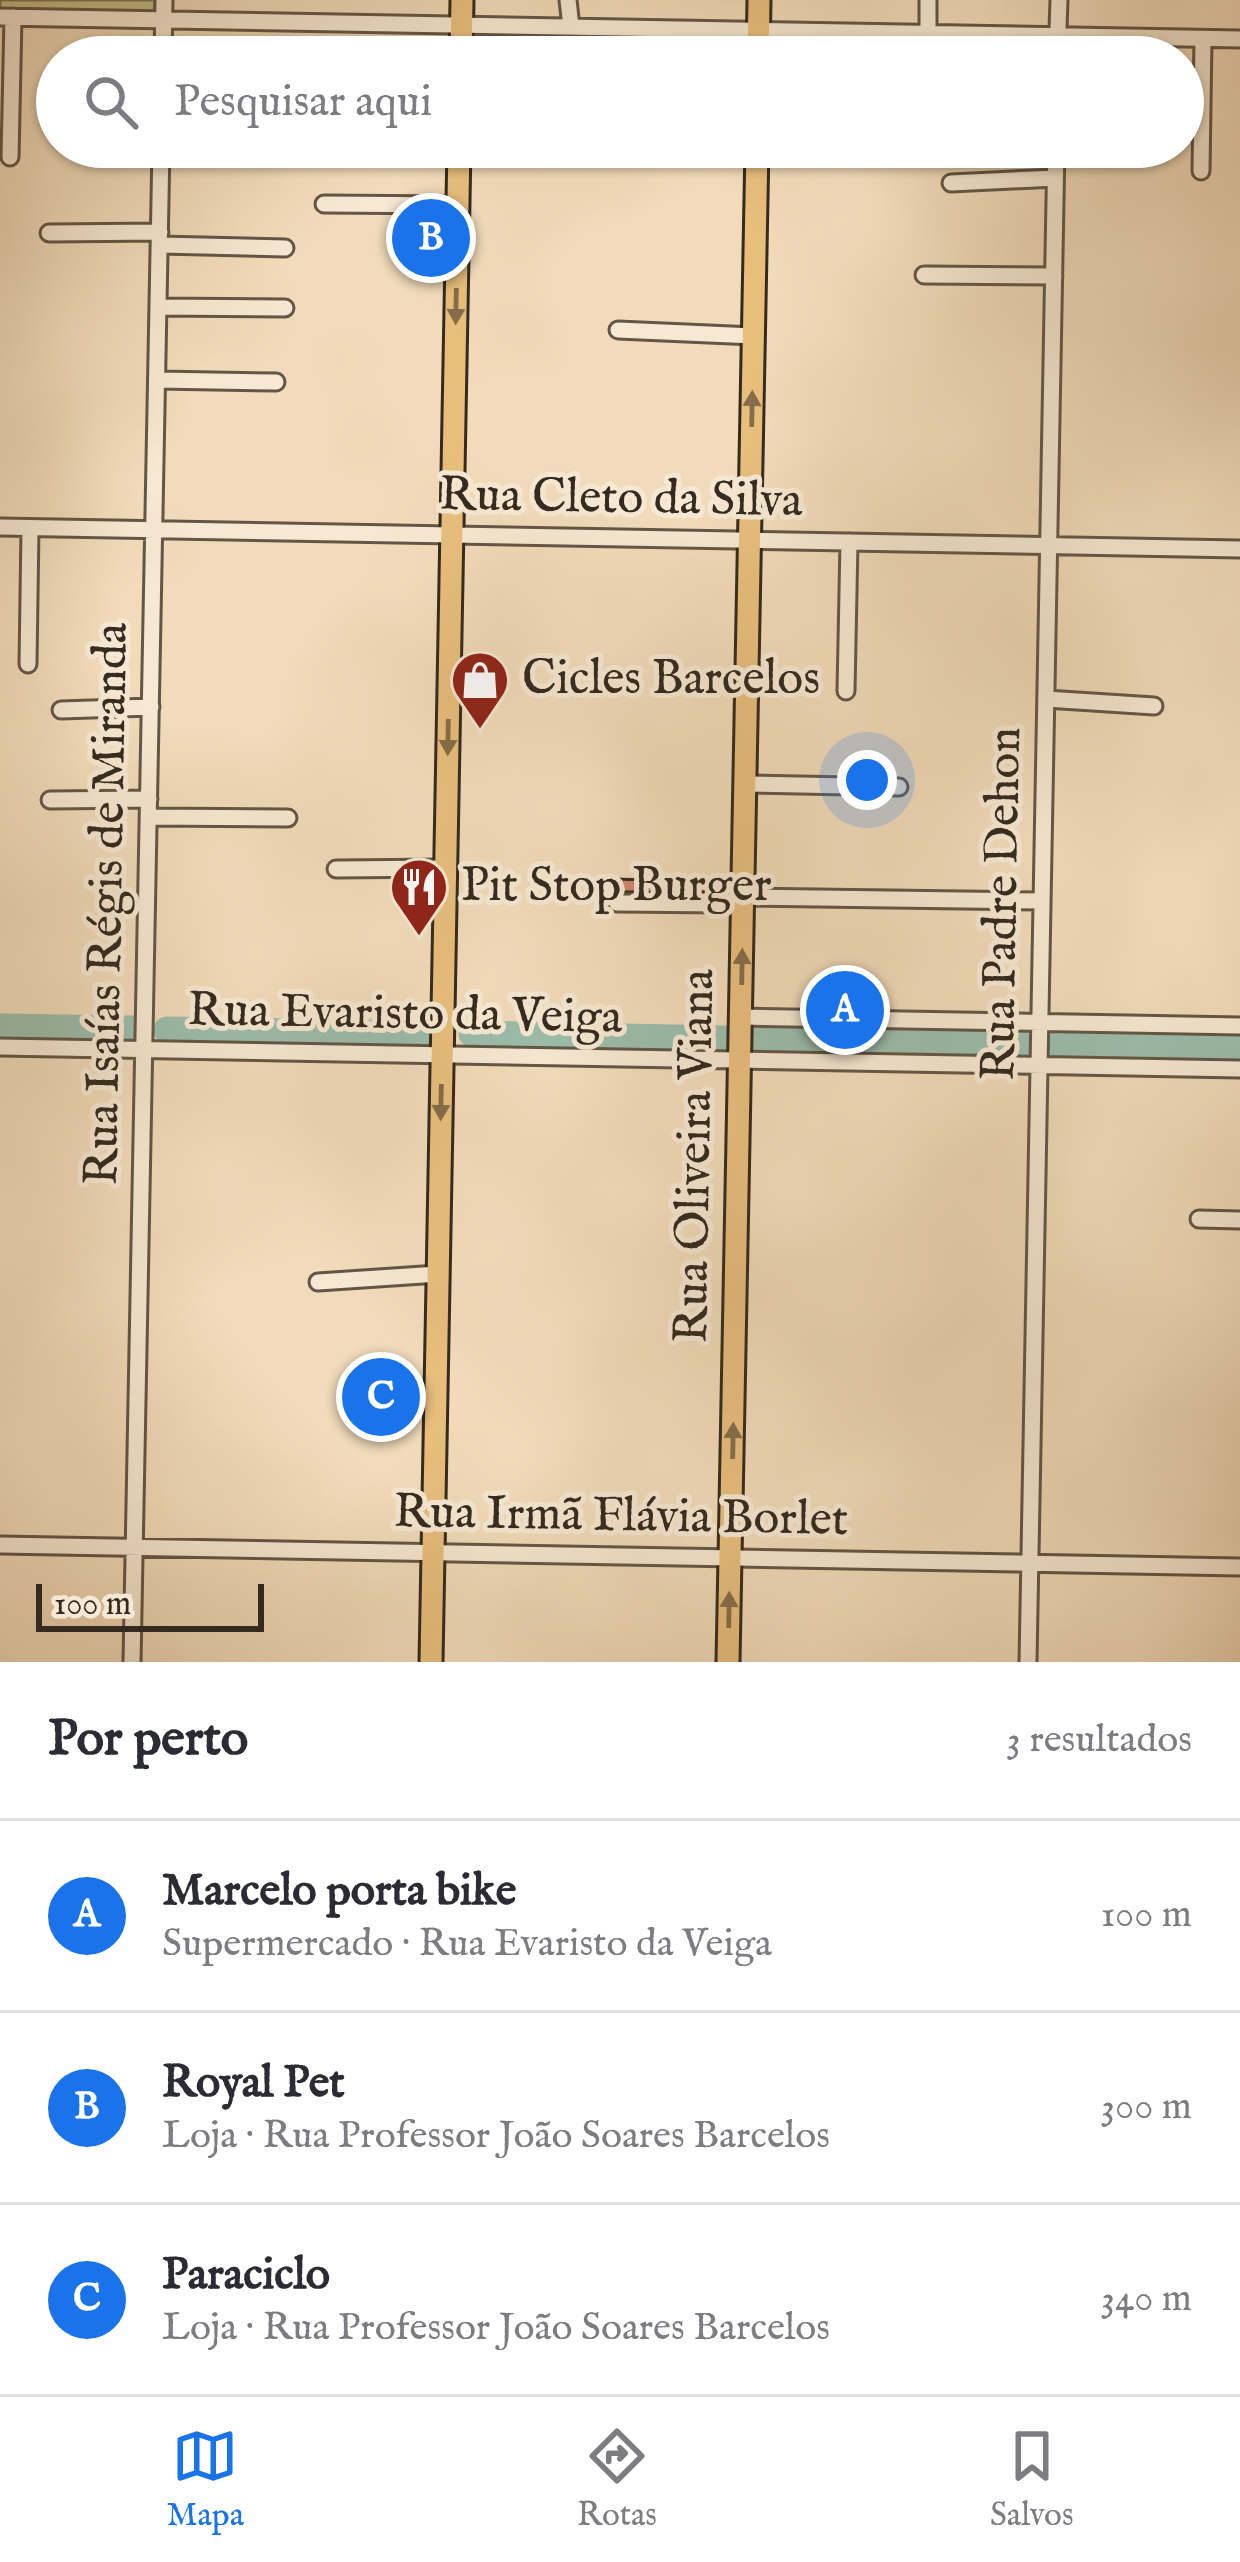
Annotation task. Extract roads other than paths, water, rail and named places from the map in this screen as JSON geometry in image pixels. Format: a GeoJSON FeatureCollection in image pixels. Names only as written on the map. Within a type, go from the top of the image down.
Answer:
{"type":"FeatureCollection","features":[{"type":"Feature","properties":{"kind":"main road"},"geometry":{"type":"LineString","coordinates":[[461,36],[462,0]]}},
{"type":"Feature","properties":{"kind":"main road"},"geometry":{"type":"LineString","coordinates":[[759,0],[759,36]]}},
{"type":"Feature","properties":{"kind":"main road"},"geometry":{"type":"LineString","coordinates":[[431,1662],[459,168]]}},
{"type":"Feature","properties":{"kind":"main road","name":"Rua Oliveira Viana"},"geometry":{"type":"LineString","coordinates":[[728,1662],[757,168]]}},
{"type":"Feature","properties":{"kind":"street"},"geometry":{"type":"LineString","coordinates":[[164,0],[164,36]]}},
{"type":"Feature","properties":{"kind":"street"},"geometry":{"type":"LineString","coordinates":[[568,0],[571,27]]}},
{"type":"Feature","properties":{"kind":"street"},"geometry":{"type":"LineString","coordinates":[[928,0],[928,34]]}},
{"type":"Feature","properties":{"kind":"street"},"geometry":{"type":"LineString","coordinates":[[10,157],[6,17],[1058,36],[1058,0]]}},
{"type":"Feature","properties":{"kind":"street"},"geometry":{"type":"LineString","coordinates":[[1204,39],[1240,39]]}},
{"type":"Feature","properties":{"kind":"street","name":"Rua Isaías Régis de Miranda"},"geometry":{"type":"LineString","coordinates":[[133,1662],[161,168]]}},
{"type":"Feature","properties":{"kind":"street","name":"Rua Padre Dehon"},"geometry":{"type":"LineString","coordinates":[[1028,1662],[1055,168]]}},
{"type":"Feature","properties":{"kind":"street"},"geometry":{"type":"LineString","coordinates":[[952,183],[1055,178]]}},
{"type":"Feature","properties":{"kind":"street"},"geometry":{"type":"LineString","coordinates":[[324,204],[458,205]]}},
{"type":"Feature","properties":{"kind":"street"},"geometry":{"type":"LineString","coordinates":[[49,233],[285,248]]}},
{"type":"Feature","properties":{"kind":"street"},"geometry":{"type":"LineString","coordinates":[[924,275],[1054,276]]}},
{"type":"Feature","properties":{"kind":"street"},"geometry":{"type":"LineString","coordinates":[[158,307],[285,308]]}},
{"type":"Feature","properties":{"kind":"street"},"geometry":{"type":"LineString","coordinates":[[618,330],[754,336]]}},
{"type":"Feature","properties":{"kind":"street"},"geometry":{"type":"LineString","coordinates":[[157,380],[276,382]]}},
{"type":"Feature","properties":{"kind":"street","name":"Rua Cleto da Silva"},"geometry":{"type":"LineString","coordinates":[[0,527],[1240,549]]}},
{"type":"Feature","properties":{"kind":"street"},"geometry":{"type":"LineString","coordinates":[[28,664],[30,527]]}},
{"type":"Feature","properties":{"kind":"street"},"geometry":{"type":"LineString","coordinates":[[846,691],[849,542]]}},
{"type":"Feature","properties":{"kind":"street"},"geometry":{"type":"LineString","coordinates":[[1046,699],[1154,706]]}},
{"type":"Feature","properties":{"kind":"street"},"geometry":{"type":"LineString","coordinates":[[61,710],[151,707]]}},
{"type":"Feature","properties":{"kind":"street"},"geometry":{"type":"LineString","coordinates":[[745,784],[899,787]]}},
{"type":"Feature","properties":{"kind":"street"},"geometry":{"type":"LineString","coordinates":[[50,800],[288,818]]}},
{"type":"Feature","properties":{"kind":"street"},"geometry":{"type":"LineString","coordinates":[[336,869],[446,868]]}},
{"type":"Feature","properties":{"kind":"street"},"geometry":{"type":"LineString","coordinates":[[617,903],[723,904],[743,897],[1042,901]]}},
{"type":"Feature","properties":{"kind":"street"},"geometry":{"type":"LineString","coordinates":[[741,1017],[1240,1026]]}},
{"type":"Feature","properties":{"kind":"street","name":"Rua Evaristo da Veiga"},"geometry":{"type":"LineString","coordinates":[[0,1047],[1240,1069]]}},
{"type":"Feature","properties":{"kind":"street"},"geometry":{"type":"LineString","coordinates":[[1199,1219],[1240,1220]]}},
{"type":"Feature","properties":{"kind":"street"},"geometry":{"type":"LineString","coordinates":[[318,1282],[438,1274]]}},
{"type":"Feature","properties":{"kind":"street","name":"Rua Irmã Flávia Borlet"},"geometry":{"type":"LineString","coordinates":[[0,1545],[1240,1568]]}},
{"type":"Feature","properties":{"kind":"waterway"},"geometry":{"type":"LineString","coordinates":[[0,1027],[133,1029]]}},
{"type":"Feature","properties":{"kind":"waterway"},"geometry":{"type":"LineString","coordinates":[[167,1030],[422,1034]]}},
{"type":"Feature","properties":{"kind":"waterway"},"geometry":{"type":"LineString","coordinates":[[472,1034],[725,1039]]}},
{"type":"Feature","properties":{"kind":"waterway"},"geometry":{"type":"LineString","coordinates":[[754,1039],[1240,1049]]}},
{"type":"Feature","properties":{"kind":"place","name":"Royal Pet"},"geometry":{"type":"Point","coordinates":[431,238]}},
{"type":"Feature","properties":{"kind":"place","name":"Cicles Barcelos"},"geometry":{"type":"Point","coordinates":[480,731]}},
{"type":"Feature","properties":{"kind":"place","name":"Pit Stop Burger"},"geometry":{"type":"Point","coordinates":[419,938]}},
{"type":"Feature","properties":{"kind":"place","name":"Marcelo porta bike"},"geometry":{"type":"Point","coordinates":[845,1010]}},
{"type":"Feature","properties":{"kind":"place","name":"Paraciclo"},"geometry":{"type":"Point","coordinates":[381,1397]}}]}
